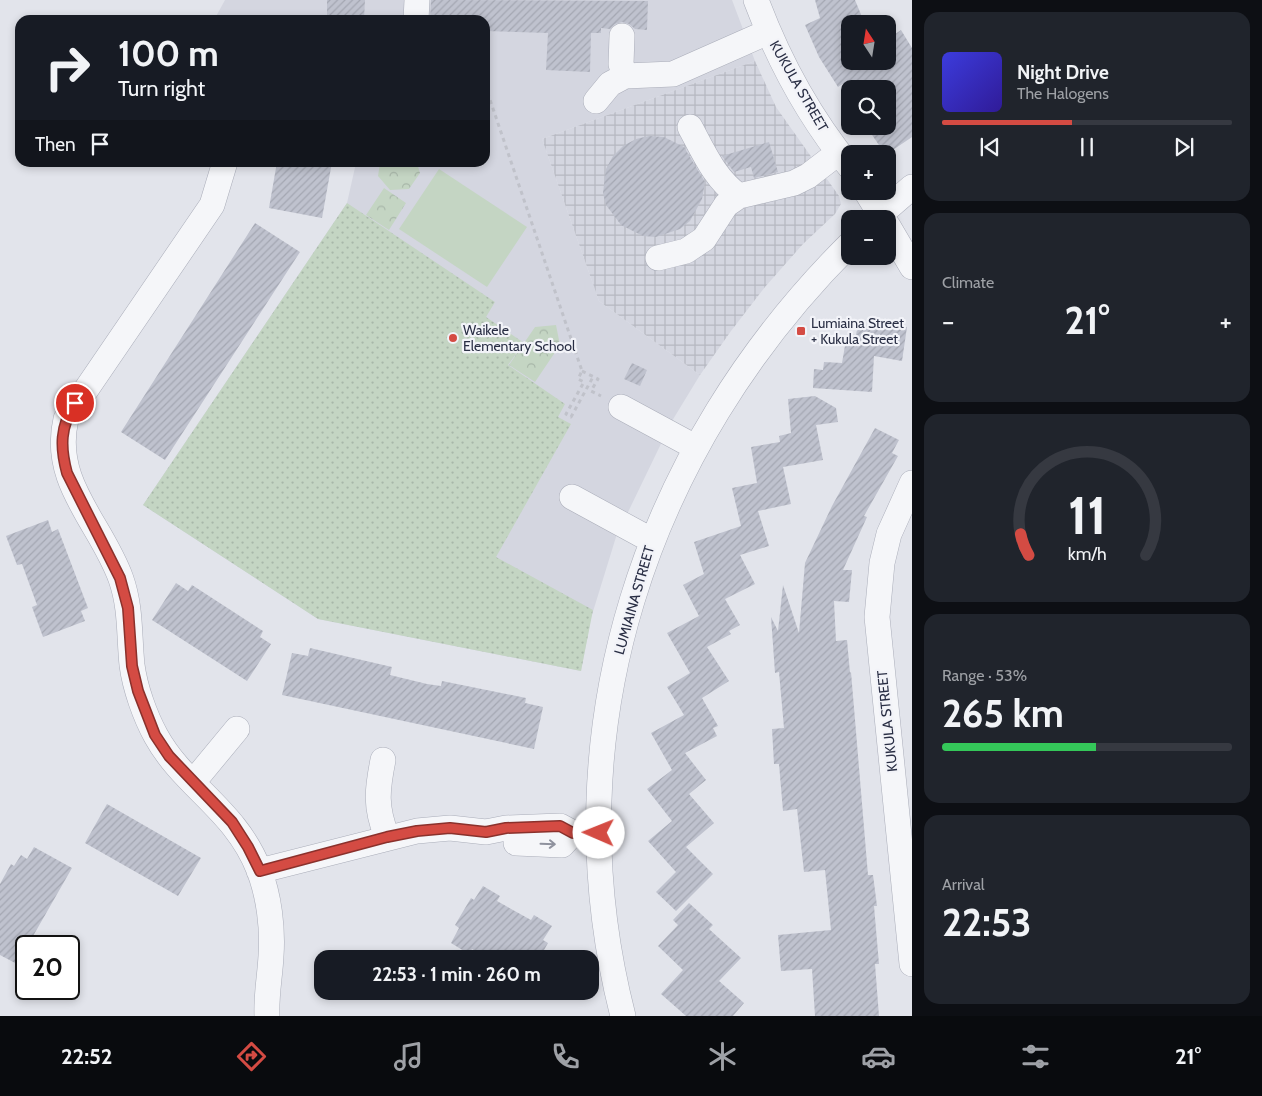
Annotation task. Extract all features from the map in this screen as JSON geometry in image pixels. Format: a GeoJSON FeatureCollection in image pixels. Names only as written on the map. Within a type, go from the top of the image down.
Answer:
{"type":"FeatureCollection","features":[{"type":"Feature","properties":{"kind":"street"},"geometry":{"type":"LineString","coordinates":[[416,15],[417,0]]}},
{"type":"Feature","properties":{"kind":"street","name":"KUKULA STREET"},"geometry":{"type":"LineString","coordinates":[[756,0],[768,32],[796,86],[841,155]]}},
{"type":"Feature","properties":{"kind":"street"},"geometry":{"type":"LineString","coordinates":[[596,101],[610,84],[625,76],[673,74],[768,32]]}},
{"type":"Feature","properties":{"kind":"street"},"geometry":{"type":"LineString","coordinates":[[622,36],[621,64],[625,76]]}},
{"type":"Feature","properties":{"kind":"street"},"geometry":{"type":"LineString","coordinates":[[690,127],[711,167],[725,186],[739,196]]}},
{"type":"Feature","properties":{"kind":"street"},"geometry":{"type":"LineString","coordinates":[[658,258],[686,251],[704,239],[726,205],[739,196],[794,183],[841,161]]}},
{"type":"Feature","properties":{"kind":"street"},"geometry":{"type":"LineString","coordinates":[[223,167],[212,205],[75,403],[66,419],[62,433],[62,451],[67,473],[120,578],[128,608],[132,666],[138,691],[155,735],[169,756],[232,822],[260,871],[271,923],[272,956],[267,983],[267,1016]]}},
{"type":"Feature","properties":{"kind":"street"},"geometry":{"type":"LineString","coordinates":[[889,210],[912,186]]}},
{"type":"Feature","properties":{"kind":"street"},"geometry":{"type":"LineString","coordinates":[[896,242],[912,267]]}},
{"type":"Feature","properties":{"kind":"street","name":"LUMIAINA STREET"},"geometry":{"type":"LineString","coordinates":[[623,1016],[606,931],[599,833],[602,752],[609,694],[625,621],[652,540],[695,448],[748,362],[820,274],[841,253]]}},
{"type":"Feature","properties":{"kind":"street"},"geometry":{"type":"LineString","coordinates":[[621,408],[695,448]]}},
{"type":"Feature","properties":{"kind":"street","name":"KUKULA STREET"},"geometry":{"type":"LineString","coordinates":[[912,484],[889,534],[881,571],[877,617],[912,964]]}},
{"type":"Feature","properties":{"kind":"street"},"geometry":{"type":"LineString","coordinates":[[572,497],[652,540]]}},
{"type":"Feature","properties":{"kind":"street"},"geometry":{"type":"LineString","coordinates":[[194,781],[237,729]]}},
{"type":"Feature","properties":{"kind":"street"},"geometry":{"type":"LineString","coordinates":[[383,760],[377,791],[379,818],[387,837]]}},
{"type":"Feature","properties":{"kind":"street"},"geometry":{"type":"LineString","coordinates":[[260,871],[387,837],[417,831],[450,828],[486,832],[506,842],[562,845],[573,833],[599,833]]}},
{"type":"Feature","properties":{"kind":"path"},"geometry":{"type":"LineString","coordinates":[[490,101],[582,371],[593,377],[571,416],[566,414],[584,382],[578,379],[582,371]]}},
{"type":"Feature","properties":{"kind":"shaded area","name":"Waikele Elementary School"},"geometry":{"type":"Polygon","coordinates":[[[225,0],[732,0],[755,61],[542,139],[599,301],[700,375],[672,421],[616,537],[591,618],[581,671],[318,619],[143,505],[347,203],[355,167],[490,167],[490,15],[217,15],[225,0]]]}},
{"type":"Feature","properties":{"kind":"shaded area"},"geometry":{"type":"Polygon","coordinates":[[[755,61],[776,107],[839,196],[841,204],[835,214],[803,244],[765,287],[700,375],[599,301],[542,139],[755,61]]]}},
{"type":"Feature","properties":{"kind":"green space"},"geometry":{"type":"Polygon","coordinates":[[[379,167],[418,167],[420,173],[409,189],[390,190],[378,176],[379,167]]]}},
{"type":"Feature","properties":{"kind":"green space"},"geometry":{"type":"Polygon","coordinates":[[[439,169],[527,227],[487,287],[399,229],[439,169]]]}},
{"type":"Feature","properties":{"kind":"green space"},"geometry":{"type":"Polygon","coordinates":[[[384,188],[406,203],[389,230],[366,215],[384,188]]]}},
{"type":"Feature","properties":{"kind":"green space"},"geometry":{"type":"Polygon","coordinates":[[[347,203],[495,302],[486,317],[524,343],[508,365],[565,404],[558,417],[571,424],[496,557],[593,610],[581,671],[318,619],[143,505],[347,203]]]}},
{"type":"Feature","properties":{"kind":"green space"},"geometry":{"type":"Polygon","coordinates":[[[556,325],[560,345],[535,382],[509,365],[535,327],[556,325]]]}},
{"type":"Feature","properties":{"kind":"building"},"geometry":{"type":"Polygon","coordinates":[[[327,0],[365,0],[364,15],[327,15],[327,0]]]}},
{"type":"Feature","properties":{"kind":"building"},"geometry":{"type":"Polygon","coordinates":[[[431,0],[648,1],[647,30],[635,29],[629,24],[622,22],[615,24],[610,29],[601,28],[601,33],[591,33],[590,72],[546,70],[548,33],[490,31],[490,15],[430,15],[431,0]]]}},
{"type":"Feature","properties":{"kind":"building"},"geometry":{"type":"Polygon","coordinates":[[[815,0],[855,0],[861,15],[841,15],[841,70],[896,70],[896,33],[901,30],[912,48],[912,137],[896,148],[896,145],[879,145],[872,135],[896,135],[896,80],[841,80],[841,85],[838,87],[819,57],[805,25],[820,18],[815,0]]]}},
{"type":"Feature","properties":{"kind":"building"},"geometry":{"type":"Polygon","coordinates":[[[649,136],[664,137],[684,147],[705,182],[702,199],[690,221],[680,229],[656,237],[643,236],[621,225],[606,205],[603,193],[606,169],[613,156],[623,146],[636,139],[649,136]]]}},
{"type":"Feature","properties":{"kind":"building"},"geometry":{"type":"Polygon","coordinates":[[[769,142],[778,172],[754,178],[751,167],[734,172],[722,156],[769,142]]]}},
{"type":"Feature","properties":{"kind":"building"},"geometry":{"type":"Polygon","coordinates":[[[276,167],[331,167],[322,218],[269,208],[276,167]]]}},
{"type":"Feature","properties":{"kind":"building"},"geometry":{"type":"Polygon","coordinates":[[[255,223],[300,252],[165,460],[121,432],[255,223]]]}},
{"type":"Feature","properties":{"kind":"building"},"geometry":{"type":"Polygon","coordinates":[[[876,322],[907,327],[902,361],[874,356],[872,392],[813,388],[814,369],[823,370],[824,362],[842,363],[847,334],[856,335],[858,324],[875,327],[876,322]]]}},
{"type":"Feature","properties":{"kind":"building"},"geometry":{"type":"Polygon","coordinates":[[[632,363],[647,370],[640,386],[624,379],[632,363]]]}},
{"type":"Feature","properties":{"kind":"building"},"geometry":{"type":"Polygon","coordinates":[[[815,396],[836,408],[838,422],[816,425],[823,460],[783,467],[791,504],[758,511],[769,546],[740,555],[755,584],[725,599],[740,625],[729,631],[731,634],[707,647],[729,681],[702,698],[718,726],[713,728],[717,736],[685,753],[706,780],[689,794],[714,823],[686,847],[713,874],[676,911],[656,892],[676,872],[648,841],[672,821],[647,789],[672,770],[651,733],[684,715],[667,687],[690,673],[667,633],[699,616],[683,585],[704,574],[694,542],[741,526],[732,488],[757,483],[751,447],[780,442],[779,436],[791,433],[788,399],[815,396]]]}},
{"type":"Feature","properties":{"kind":"building"},"geometry":{"type":"Polygon","coordinates":[[[875,428],[899,440],[892,453],[898,456],[864,516],[867,517],[843,570],[852,570],[849,602],[834,601],[836,641],[847,640],[868,875],[873,875],[877,906],[874,906],[879,964],[875,964],[879,1016],[815,1016],[812,969],[781,971],[778,935],[831,930],[825,870],[804,872],[797,809],[783,811],[779,764],[774,764],[772,729],[784,728],[779,672],[775,673],[771,617],[778,631],[783,585],[799,633],[805,563],[832,506],[875,428]]]}},
{"type":"Feature","properties":{"kind":"building"},"geometry":{"type":"Polygon","coordinates":[[[48,520],[52,532],[58,529],[88,608],[81,611],[85,621],[43,637],[32,607],[37,605],[22,564],[17,565],[6,536],[48,520]]]}},
{"type":"Feature","properties":{"kind":"building"},"geometry":{"type":"Polygon","coordinates":[[[176,583],[188,591],[192,585],[263,631],[260,637],[271,644],[247,681],[152,620],[176,583]]]}},
{"type":"Feature","properties":{"kind":"building"},"geometry":{"type":"Polygon","coordinates":[[[310,648],[392,667],[390,675],[427,684],[441,686],[442,681],[526,698],[525,703],[543,707],[534,749],[282,695],[292,653],[308,656],[310,648]]]}},
{"type":"Feature","properties":{"kind":"building"},"geometry":{"type":"Polygon","coordinates":[[[107,804],[201,858],[178,896],[85,843],[107,804]]]}},
{"type":"Feature","properties":{"kind":"building"},"geometry":{"type":"Polygon","coordinates":[[[34,847],[72,868],[34,935],[15,935],[15,963],[0,955],[0,884],[11,864],[14,866],[21,855],[27,859],[34,847]]]}},
{"type":"Feature","properties":{"kind":"building"},"geometry":{"type":"Polygon","coordinates":[[[483,886],[500,896],[497,901],[531,920],[534,915],[552,926],[543,940],[548,943],[544,950],[462,950],[451,943],[459,928],[455,925],[471,898],[474,900],[483,886]]]}},
{"type":"Feature","properties":{"kind":"building"},"geometry":{"type":"Polygon","coordinates":[[[689,903],[713,925],[709,929],[741,958],[719,981],[744,1003],[733,1016],[686,1016],[661,994],[683,970],[658,946],[678,925],[673,920],[689,903]]]}},
{"type":"Feature","properties":{"kind":"place","name":"Lumiaina Street + Kukula Street"},"geometry":{"type":"Point","coordinates":[801,331]}},
{"type":"Feature","properties":{"kind":"place","name":"Waikele Elementary School"},"geometry":{"type":"Point","coordinates":[453,338]}},
{"type":"Feature","properties":{"kind":"route"},"geometry":{"type":"LineString","coordinates":[[75,403],[66,419],[62,433],[64,462],[67,473],[120,578],[128,608],[132,666],[138,691],[155,735],[169,756],[232,822],[260,871],[387,837],[417,831],[450,828],[486,832],[506,828],[560,826],[573,833],[599,833]]}}]}
